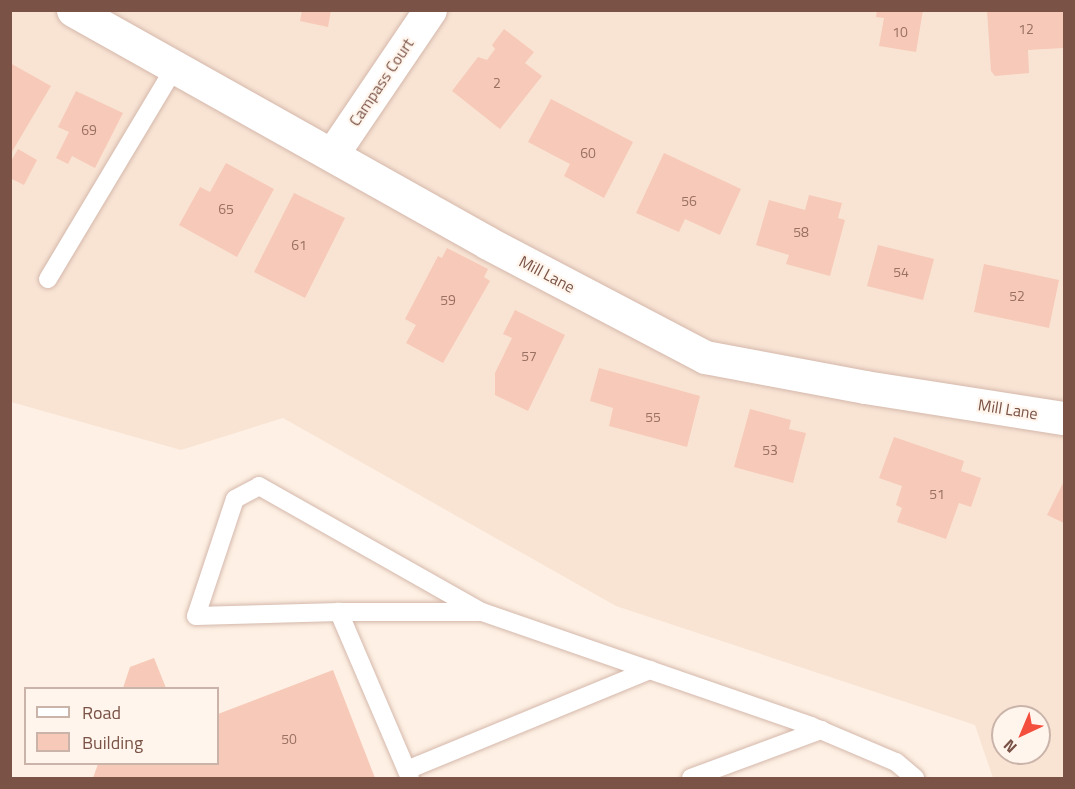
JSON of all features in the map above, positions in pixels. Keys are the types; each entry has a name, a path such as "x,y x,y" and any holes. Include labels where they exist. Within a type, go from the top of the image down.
{"street":[{"name":"Mill Lane","path":"73,10 333,153 488,243 705,357 865,387 1065,418"},
{"name":"Campass Court","path":"333,153 430,10"}],"lane":[{"path":"48,279 176,67"},
{"path":"482,612 339,612 196,616 235,499 259,486 482,612 821,730 896,762 915,778"},
{"path":"339,612 408,774 650,670"},
{"path":"691,778 821,730"}],"shaded area":[{"path":"10,11 1064,11 1064,778 993,778 975,725 616,606 283,418 181,450 11,402"}],"building":[{"path":"302,10 331,10 328,27 300,21"},
{"path":"877,10 923,10 916,52 879,46 884,18 876,17"},
{"path":"987,10 1064,10 1064,48 1028,50 1029,73 995,76 991,71"},
{"path":"504,29 534,52 525,63 542,76 500,129 452,91 478,57 487,60 495,49 492,45"},
{"path":"10,63 51,86 10,155"},
{"path":"76,91 123,113 95,168 72,156 68,164 56,158 69,132 58,127"},
{"path":"551,99 633,142 604,198 564,176 570,164 528,142"},
{"path":"18,149 37,160 24,185 10,178 10,163"},
{"path":"664,153 741,189 720,235 685,219 679,232 636,213"},
{"path":"226,163 274,189 237,257 179,225 200,187 210,192"},
{"path":"294,193 345,218 305,298 254,272"},
{"path":"809,195 842,203 838,218 845,220 830,276 786,264 789,255 756,245 769,200 805,210"},
{"path":"878,245 934,259 923,300 867,286"},
{"path":"447,248 488,269 484,277 490,281 443,363 406,343 416,325 405,319 438,256 442,258"},
{"path":"984,264 1059,280 1049,328 974,312"},
{"path":"515,310 565,335 528,411 495,395 495,373 512,338 503,334"},
{"path":"599,368 700,396 687,447 609,426 613,408 590,401"},
{"path":"750,409 791,420 789,429 806,433 793,483 734,467"},
{"path":"894,437 964,461 961,471 981,478 971,507 959,503 946,539 897,522 902,508 896,505 902,486 879,478"},
{"path":"1064,481 1064,523 1047,515"},
{"path":"154,658 166,687 123,687 130,667"},
{"path":"333,670 375,778 93,778 98,765 219,765 219,714"}]}
